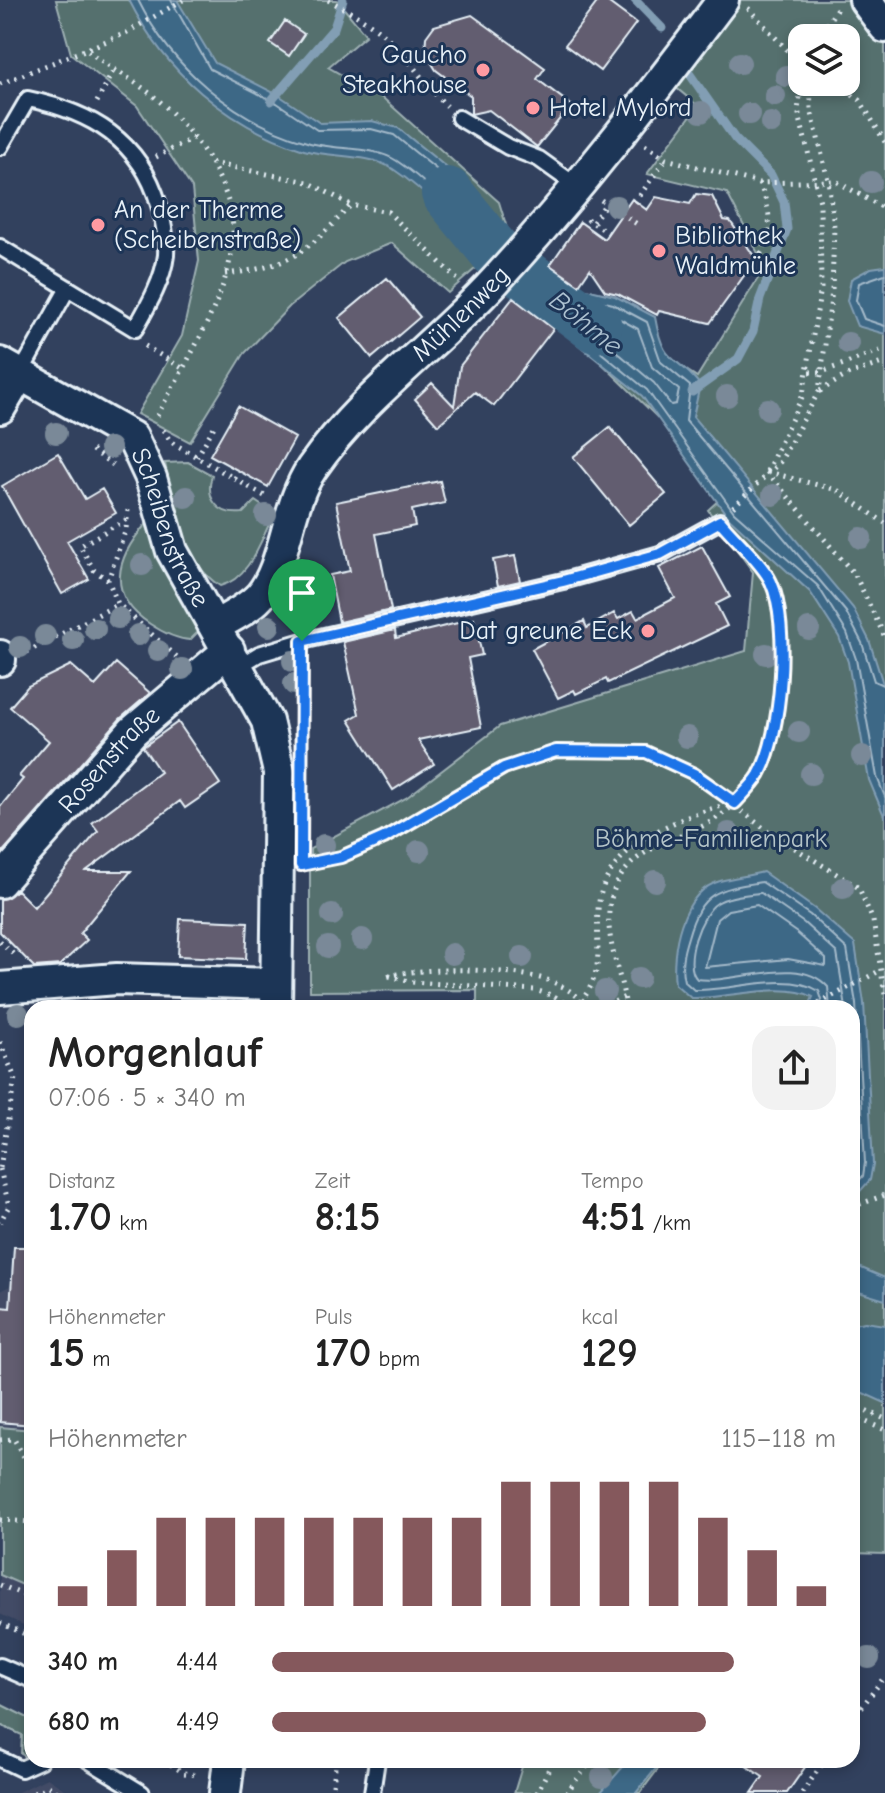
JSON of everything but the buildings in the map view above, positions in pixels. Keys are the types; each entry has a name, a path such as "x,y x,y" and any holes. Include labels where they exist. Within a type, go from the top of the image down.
{"street":[{"path":"865,0 885,27"},
{"name":"Mühlenweg","path":"228,647 249,607 270,582 289,512 302,481 321,455 381,388 444,335 486,291 578,187 733,1"},
{"path":"0,408 10,368"},
{"name":"Scheibenstraße","path":"10,368 132,437 151,478 168,544 267,721 279,772 276,996"},
{"name":"Rosenstraße","path":"0,882 133,731 228,647"},
{"path":"0,988 117,979 276,996"}],"lane":[{"path":"0,147 28,99 89,117 130,148 141,164 153,187 162,218 166,254 154,295 135,329 0,247"},
{"path":"459,118 508,147 539,159 578,187"},
{"path":"10,368 68,288"},
{"path":"228,647 259,654 302,641 563,581 660,554 720,521"},
{"path":"0,1666 24,1676"},
{"path":"0,1759 24,1768"},
{"path":"100,1768 138,1792"},
{"path":"372,1793 376,1768"}],"path":[{"path":"0,84 124,34 183,0"},
{"path":"828,24 844,0"},
{"path":"733,1 788,53"},
{"path":"330,2 354,11 392,42 430,91 459,118"},
{"path":"89,117 113,71"},
{"path":"767,472 771,457 792,422 810,372 823,247 815,180 798,110 800,96"},
{"path":"625,1000 609,927 616,884 625,870 650,849 712,821 735,803 759,776 768,752 779,700 781,638 771,581 720,521 780,462 819,391 834,256 828,180 811,96"},
{"path":"854,96 860,100 885,142"},
{"path":"624,132 666,159 759,183 836,181 885,209"},
{"path":"141,164 193,138"},
{"path":"635,202 666,159"},
{"path":"211,163 308,182 351,205 388,212 486,291"},
{"path":"759,183 770,225 767,244 759,256"},
{"path":"606,203 594,223 612,235"},
{"path":"225,274 264,270 311,249 351,205"},
{"path":"617,210 637,224"},
{"path":"135,329 140,343 182,368"},
{"path":"810,372 822,372 885,349"},
{"path":"819,391 847,375 885,362"},
{"path":"197,457 215,425"},
{"path":"171,442 259,492"},
{"path":"90,448 117,467 121,476"},
{"path":"235,478 239,471"},
{"path":"767,472 837,490 885,523"},
{"path":"767,472 855,575 885,637"},
{"path":"108,580 128,519 126,497"},
{"path":"128,519 80,546 94,570 108,580 118,604 178,657"},
{"path":"302,739 304,566"},
{"path":"5,658 118,604"},
{"path":"301,849 301,865 341,857 384,838 504,768 556,751 646,752 694,774 766,830 859,888 873,921 885,995"},
{"path":"561,1000 535,990 412,982 388,976 412,969 510,974 553,982 582,1000 598,972 598,905 616,863 647,837 677,821 735,803"},
{"path":"825,1000 881,970"},
{"path":"618,1000 625,997"},
{"path":"0,1042 15,1078 0,1169 9,1206 0,1222"},
{"path":"860,1204 885,1195"},
{"path":"860,1408 885,1419"},
{"path":"860,1419 885,1430"},
{"path":"0,1440 14,1439 24,1457"},
{"path":"0,1520 24,1522"},
{"path":"0,1585 24,1595"},
{"path":"0,1623 24,1634"},
{"path":"860,1711 883,1685 885,1676"},
{"path":"176,1768 184,1773 221,1776"},
{"path":"332,1793 335,1768"},
{"path":"537,1793 549,1768"},
{"path":"566,1793 586,1768"},
{"path":"802,1793 819,1768"},
{"path":"34,1793 48,1786 59,1793"}],"shaded area":[{"path":"12,1285 24,1286 24,1625 0,1614 0,1291"},
{"path":"47,1778 70,1793 16,1793"}],"green space":[{"name":"Böhme-Familienpark","path":"56,0 337,0 366,35 328,67 384,99 499,202 507,228 548,270 597,312 697,377 765,267 727,193 647,174 698,106 674,86 738,0 850,0 885,44 885,1554 860,1553 860,1000 477,1000 477,990 310,991 310,849 406,798 500,726 746,651 753,572 708,510 731,489 552,315 476,268 448,293 392,243 345,262 290,306 244,354 190,442 137,414 182,336 199,261 192,188 137,106 71,54"},
{"path":"188,462 212,475 212,498 226,512 243,513 255,501 274,514 247,567 230,582 220,586 197,563 182,531 171,496 165,463"},
{"path":"146,524 161,561 201,629 190,640 169,635 150,624 126,601 121,589 122,563 127,550"},
{"path":"0,1427 24,1429 24,1586 0,1575"},
{"path":"0,1704 24,1716 24,1756 21,1754 22,1735 0,1725"},
{"path":"522,1768 659,1768 640,1793 514,1793"}],"water":[{"path":"129,0 177,0 215,63 280,96 320,123 372,121 398,128 457,176 503,233 483,259 430,199 393,169 373,160 304,150 249,127 201,93 180,73 144,26"},
{"path":"885,266 885,334 857,326 847,301 851,279 871,268"},
{"path":"549,268 578,287 615,296 655,317 667,352 700,385 693,417 853,608 869,640 885,690 885,818 869,780 848,662 839,637 810,592 728,517 642,396 525,302"},
{"path":"763,872 815,909 855,944 864,1003 873,1164 870,1180 860,1191 860,1000 812,1000 813,997 801,992 786,991 691,998 675,984 675,956 681,924 696,897 720,881"},
{"path":"860,1267 885,1278 885,1300 860,1292"},
{"path":"860,1323 885,1325 885,1403 860,1392"},
{"path":"622,1768 656,1768 636,1793 600,1793"}],"waterway":[{"path":"271,101 334,28 343,0"},
{"path":"635,0 662,28"},
{"path":"689,73 735,139 771,175 784,202 787,229 760,299 753,331 738,359 692,392"},
{"name":"Böhme","path":"447,193 497,254 596,327"}],"place":[{"name":"Gaucho Steakhouse","path":"483,70"},
{"name":"Hotel Mylord","path":"533,108"},
{"name":"An der Therme (Scheibenstraße)","path":"98,225"},
{"name":"Bibliothek Waldmühle","path":"659,251"},
{"name":"Dat greune Eck","path":"648,631"}],"route":[{"path":"720,521 771,581 781,638 779,700 768,752 759,776 735,803 694,774 646,752 556,751 504,768 384,838 341,857 301,865 302,641 563,581 660,554 720,521"}]}
